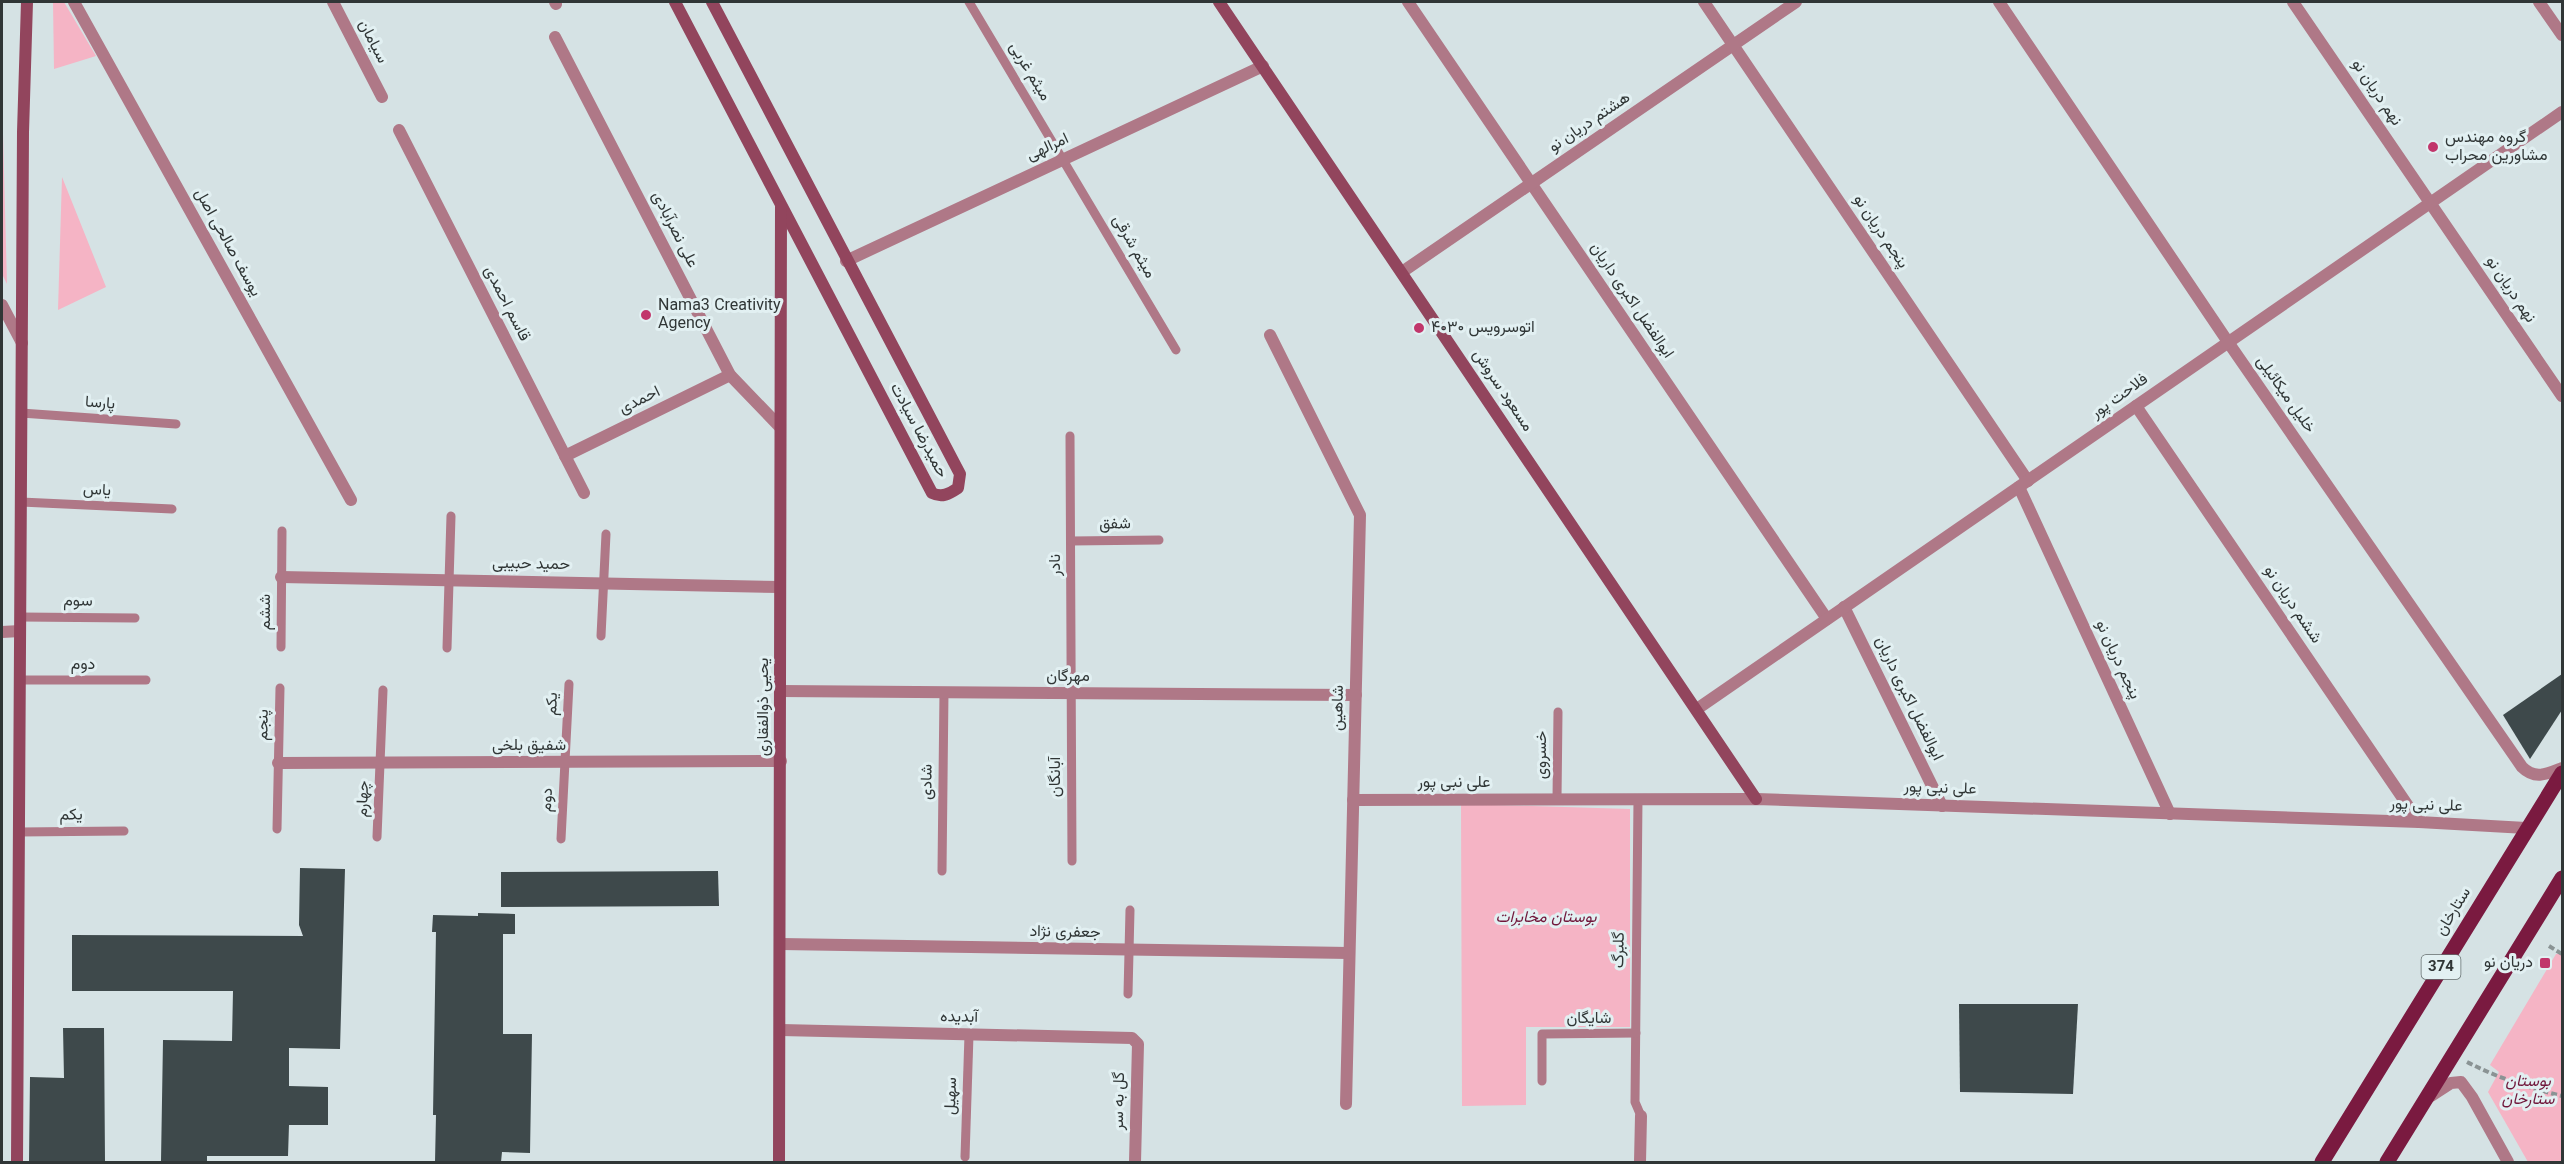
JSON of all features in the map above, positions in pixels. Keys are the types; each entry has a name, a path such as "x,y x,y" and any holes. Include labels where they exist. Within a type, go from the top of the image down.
{"main road":[{"name":"ستارخان","path":"2322,1162 2562,773"},
{"path":"2387,1162 2562,878"}],"street":[{"path":"17,1162 22,132 27,2"},
{"name":"یوسف صالحی اصل","path":"74,2 351,500"},
{"name":"سیامان","path":"333,2 382,97"},
{"name":"حمیدرضا سیادت","path":"675,2 932,492 942,496 951,493 958,488 960,474 846,261 712,2"},
{"name":"مسعود سروش","path":"1219,2 1756,799"},
{"name":"ابوالفضل اکبری داریان","path":"1408,2 1827,619"},
{"name":"پنجم دریان‌ نو","path":"1704,2 2023,484 2170,814"},
{"name":"هشتم دریان‌ نو","path":"1401,272 1796,2"},
{"name":"خلیل میکائیلی","path":"1999,2 2228,342 2522,767 2529,774 2542,776 2562,768"},
{"name":"نهم دریان‌ نو","path":"2293,2 2431,203"},
{"path":"2539,2 2562,35"},
{"name":"علی نصرآبادی","path":"555,37 730,375 780,427"},
{"name":"امرالهی","path":"846,261 1263,66"},
{"name":"فلاحت پور","path":"1697,709 2562,112"},
{"name":"قاسم احمدی","path":"399,130 584,493"},
{"name":"نهم دریان نو","path":"2431,203 2562,396"},
{"name":"یحیی ذوالفقاری","path":"779,1162 781,204"},
{"path":"781,252 787,244 793,242 802,244"},
{"path":"2,305 22,344"},
{"name":"شاهین","path":"1270,335 1360,515 1346,1104"},
{"name":"احمدی","path":"565,456 730,375"},
{"name":"ششم دریان نو","path":"2136,406 2419,822"},
{"name":"حمید حبیبی","path":"281,577 780,587"},
{"name":"ابوالفضل اکبری داریان","path":"1844,608 1942,806"},
{"path":"2,632 20,632"},
{"name":"مهرگان","path":"780,691 1356,695"},
{"name":"شفیق بلخی","path":"278,763 780,761"},
{"name":"علی نبی پور","path":"1353,800 1756,799 2419,822 2526,828"},
{"name":"جعفری نژاد","path":"781,945 1349,953"},
{"name":"آبدیده","path":"781,1030 1136,1040"},
{"name":"گل به سر","path":"1135,1162 1138,1044 1136,1040"},
{"path":"2423,1102 2440,1088 2461,1082 2467,1088 2508,1162"},
{"path":"1640,1162 1641,1116"}],"lane":[{"name":"میثم غربی","path":"969,2 1064,159"},
{"name":"میثم شرقی","path":"1064,159 1176,350"},
{"name":"پارسا","path":"21,413 176,424"},
{"name":"نادر","path":"1070,436 1071,693"},
{"name":"یاس","path":"21,502 172,509"},
{"path":"447,648 451,516"},
{"path":"281,577 282,531"},
{"path":"601,636 606,534"},
{"name":"شفق","path":"1071,541 1159,540"},
{"name":"ششم","path":"281,577 281,647"},
{"name":"سوم","path":"20,616 135,618"},
{"name":"دوم","path":"20,680 146,680"},
{"name":"یکم","path":"565,762 569,684"},
{"name":"پنجم","path":"278,763 280,688"},
{"path":"380,762 383,690"},
{"name":"شادی","path":"942,871 944,692"},
{"name":"آبانگان","path":"1071,693 1072,861"},
{"name":"خسروی","path":"1557,799 1558,711"},
{"name":"چهارم","path":"377,837 380,762"},
{"name":"دوم","path":"561,839 565,762"},
{"path":"277,829 278,763"},
{"name":"گلبرگ","path":"1638,799 1635,1102 1641,1116"},
{"name":"یکم","path":"19,831 124,831"},
{"path":"1128,994 1130,910"},
{"name":"شایگان","path":"1542,1081 1542,1034 1636,1033"},
{"name":"سهیل","path":"965,1158 969,1035"}],"path":[{"path":"2549,946 2562,954"},
{"path":"2453,1055 2494,1076 2562,1096"}],"green space":[{"path":"53,2 64,2 96,56 54,69"},
{"path":"2,97 7,284 2,274"},
{"path":"62,177 106,287 58,310"},
{"name":"بوستان مخابرات","path":"1461,804 1630,809 1630,1027 1526,1027 1526,1105 1462,1106"},
{"name":"بوستان ستارخان","path":"2562,953 2562,1162 2528,1162 2488,1092 2499,1072 2490,1065 2556,954"}],"building":[{"path":"2562,674 2562,710 2530,759 2503,715"},
{"path":"300,868 345,869 340,1049 289,1048 289,1086 328,1087 328,1125 289,1125 288,1156 207,1156 207,1162 161,1161 163,1040 232,1041 233,991 72,991 72,935 303,936 299,925"},
{"path":"718,871 719,906 501,907 501,872"},
{"path":"478,913 515,914 515,934 503,934 503,1034 532,1034 530,1153 502,1152 501,1162 435,1162 436,1115 433,1115 436,932 432,932 433,915 478,916"},
{"path":"1959,1004 2078,1004 2073,1094 1960,1092"},
{"path":"63,1028 104,1028 105,1162 29,1162 30,1077 64,1078"}],"place":[{"name":"گروه مهندس مشاورين محراب","path":"2433,147"},
{"name":"Nama3 Creativity Agency","path":"646,315"},
{"name":"اتوسرویس ۴۰۳۰","path":"1419,328"},
{"name":"دریان نو","path":"2545,963"}]}
